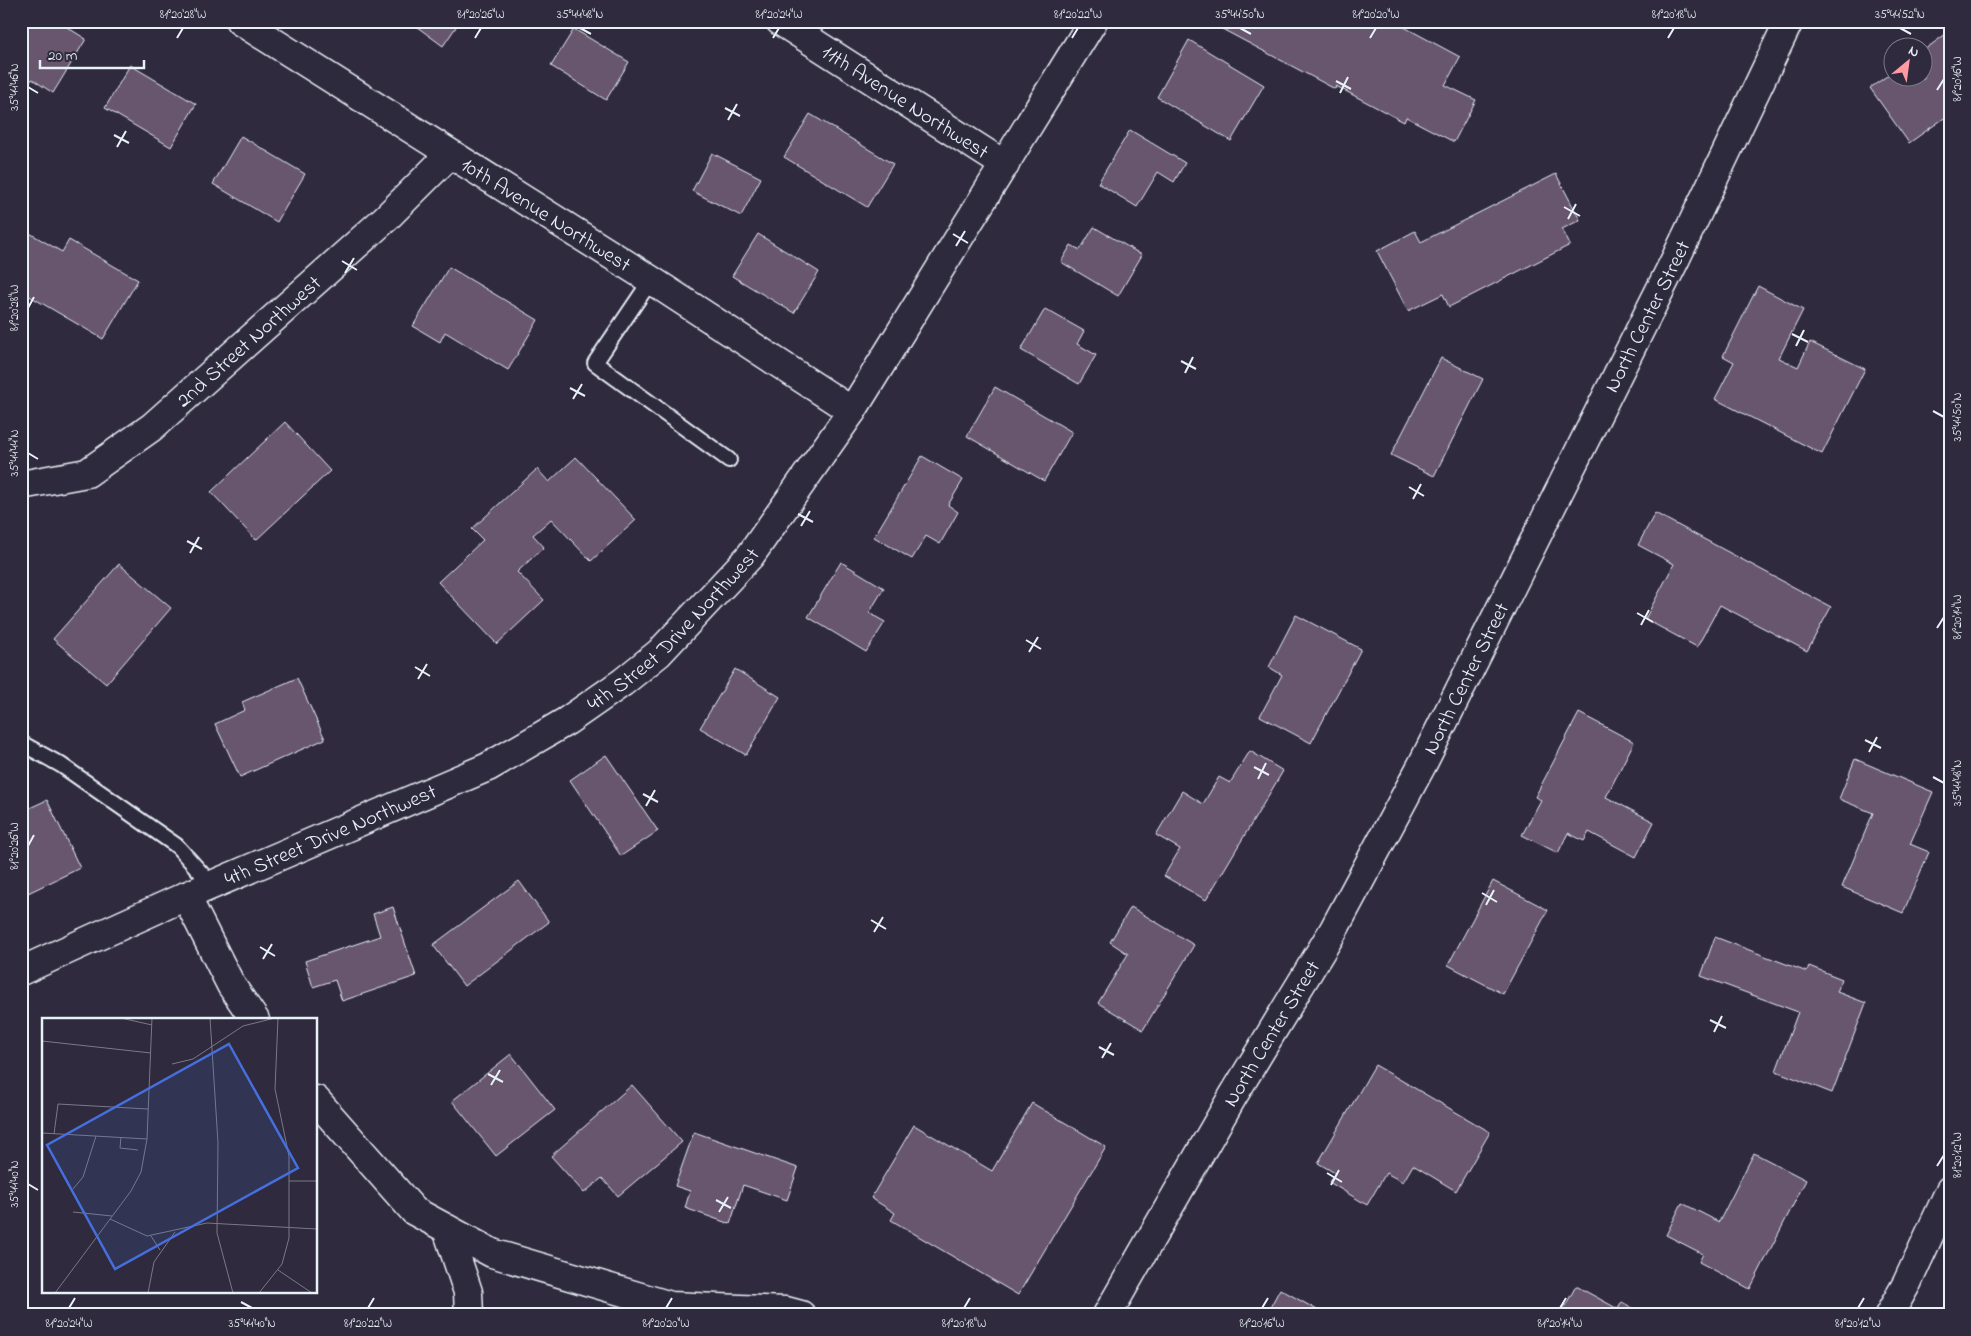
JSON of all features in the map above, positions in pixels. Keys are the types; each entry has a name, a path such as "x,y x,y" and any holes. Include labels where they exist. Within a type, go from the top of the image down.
{"street":[{"name":"10th Avenue Northwest","path":"240,21 651,280 852,412"},
{"name":"11th Avenue Northwest","path":"780,21 1005,165"},
{"name":"4th Street Drive Northwest","path":"21,971 186,896 488,767 567,721 623,682 659,653 750,556 852,412 1093,21"},
{"name":"North Center Street","path":"1107,1315 1233,1096 1333,931 1424,763 1675,260 1789,21"},
{"name":"2nd Street Northwest","path":"21,484 87,473 152,427 385,219 450,154"},
{"path":"186,896 230,985 254,1018"},
{"path":"318,1102 414,1212 492,1254 659,1311 786,1312 801,1315"},
{"path":"1889,1315 1907,1283 1950,1190"},
{"path":"447,1229 468,1292 469,1315"}],"lane":[{"path":"651,280 595,363 729,460"},
{"path":"21,743 61,765 177,846 212,885"}],"building":[{"path":"21,21 57,21 86,39 53,93 32,79 25,90 21,87"},
{"path":"409,21 460,21 443,46"},
{"path":"1207,21 1393,21 1460,57 1445,85 1476,100 1454,142 1406,117 1404,122 1336,86 1335,89"},
{"path":"574,29 629,62 606,100 551,66"},
{"path":"1950,31 1950,114 1909,143 1870,88 1884,78 1884,88 1934,88 1934,43"},
{"path":"1189,40 1264,85 1231,141 1157,97"},
{"path":"130,65 196,104 171,147 105,108"},
{"path":"810,114 893,164 867,207 784,157"},
{"path":"1130,130 1185,163 1174,182 1158,172 1137,207 1098,183"},
{"path":"241,136 305,174 277,222 213,184"},
{"path":"712,153 761,178 741,216 692,191"},
{"path":"1556,174 1580,220 1562,229 1570,245 1449,307 1443,294 1408,311 1377,251 1415,231 1421,242"},
{"path":"1094,227 1142,255 1118,296 1061,262 1071,245 1080,250"},
{"path":"21,228 62,252 69,240 138,280 103,339 21,291"},
{"path":"758,234 819,272 794,313 732,276"},
{"path":"449,267 538,320 508,370 445,332 440,342 413,326"},
{"path":"1758,286 1803,310 1779,358 1798,367 1810,342 1865,369 1822,454 1715,399 1734,362 1723,356"},
{"path":"1045,309 1084,331 1077,344 1096,355 1079,384 1021,350"},
{"path":"1441,358 1483,379 1434,476 1391,455"},
{"path":"995,387 1072,432 1044,481 967,436"},
{"path":"285,422 330,471 256,540 211,492"},
{"path":"922,456 963,480 948,505 958,512 940,544 926,536 912,559 874,537"},
{"path":"576,457 636,520 591,561 551,519 533,535 544,547 517,572 544,600 497,644 438,582 483,540 472,529 537,469 549,482"},
{"path":"1655,513 1831,607 1807,651 1720,605 1697,647 1645,619 1674,564 1638,545"},
{"path":"841,562 884,588 869,613 885,622 866,652 808,617"},
{"path":"119,564 171,608 106,684 53,639"},
{"path":"1296,615 1361,649 1311,743 1260,716 1282,675 1269,667"},
{"path":"735,669 780,697 746,755 700,728"},
{"path":"297,678 325,739 240,777 215,724 245,710 242,702"},
{"path":"1579,713 1634,742 1606,797 1654,822 1636,857 1589,832 1584,841 1568,833 1558,853 1522,835 1541,800 1535,797"},
{"path":"1250,751 1283,771 1206,900 1164,876 1180,849 1156,835 1182,791 1203,804 1219,777 1230,783"},
{"path":"606,755 658,831 621,856 570,780"},
{"path":"1855,759 1933,792 1910,844 1929,852 1903,913 1842,887 1873,813 1839,799"},
{"path":"47,800 80,868 28,893 21,880 21,812"},
{"path":"519,881 549,922 464,986 433,945"},
{"path":"1493,881 1548,910 1503,994 1448,965"},
{"path":"393,907 416,976 342,1001 335,980 313,987 305,961 380,936 373,914"},
{"path":"1131,907 1194,945 1143,1030 1098,1003 1128,954 1110,942"},
{"path":"1715,937 1807,972 1809,966 1842,979 1837,992 1866,1003 1832,1093 1776,1071 1798,1012 1701,976"},
{"path":"511,1054 555,1110 496,1156 452,1101"},
{"path":"1375,1065 1490,1132 1456,1191 1413,1165 1403,1182 1386,1173 1367,1205 1329,1182 1335,1173 1318,1163"},
{"path":"632,1085 682,1142 618,1196 602,1178 584,1193 551,1156"},
{"path":"1032,1103 1106,1147 1018,1295 891,1220 895,1213 871,1198 914,1125 992,1171"},
{"path":"694,1132 798,1168 787,1200 743,1185 730,1224 685,1208 690,1191 675,1186"},
{"path":"1754,1153 1806,1180 1750,1289 1699,1262 1703,1254 1666,1235 1682,1203 1719,1222"},
{"path":"1576,1286 1618,1309 1622,1302 1645,1315 1560,1315"},
{"path":"1280,1289 1326,1315 1266,1315"}]}
